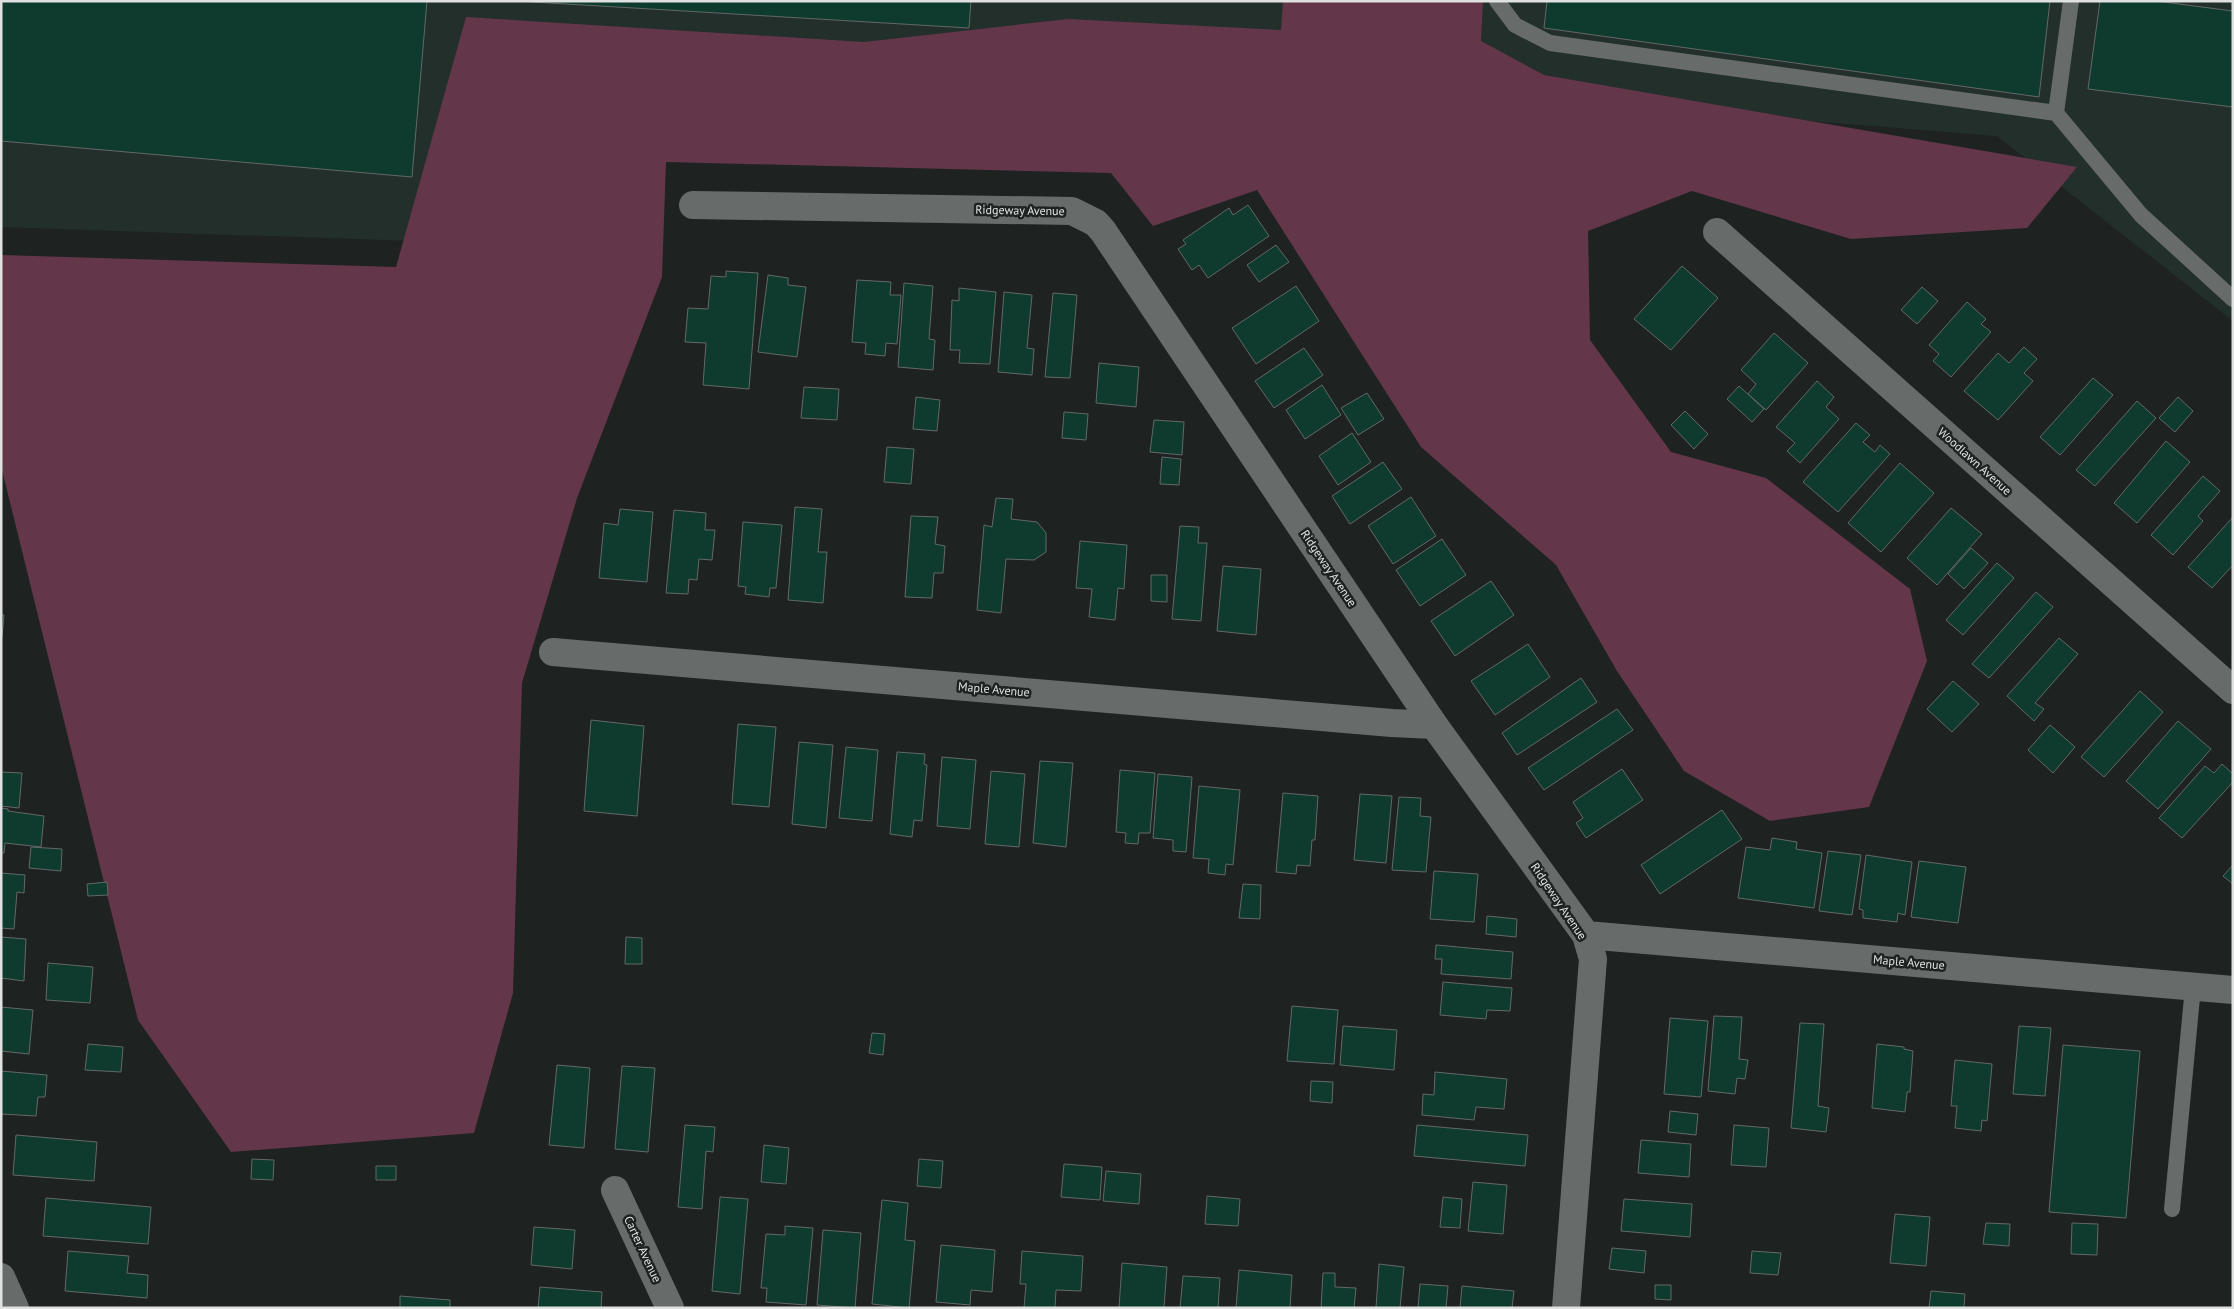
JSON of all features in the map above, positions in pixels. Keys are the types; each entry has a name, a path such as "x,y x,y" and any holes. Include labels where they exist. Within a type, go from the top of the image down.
{"street":[{"name":"Ridgeway Avenue","path":"693,205 1072,211 1096,223 1103,231 1434,725 1586,935 1593,959 1566,1308"},
{"name":"Woodlawn Avenue","path":"1717,232 2233,690"},
{"name":"Maple Avenue","path":"553,652 1434,725"},
{"name":"Maple Avenue","path":"1586,935 2233,990"},
{"name":"Carter Avenue","path":"615,1190 670,1308"},
{"path":"1,1277 15,1308"}],"lane":[{"path":"1496,1 1515,25 1550,43 2056,113 2141,215 2233,299"},
{"path":"2056,113 2071,1"},
{"path":"2172,1208 2193,987"}],"shaded area":[{"path":"1,1 2233,1 2233,321 1997,136 1066,62 503,48 474,243 1,227"},
{"path":"1283,1 1483,1 1481,41 1544,75 2077,167 2027,228 1851,239 1692,191 1588,231 1590,340 1671,452 1766,478 1910,589 1927,661 1869,807 1770,821 1684,771 1617,671 1556,565 1421,447 1257,190 1153,226 1111,173 666,162 662,277 577,498 522,683 513,993 474,1133 231,1152 138,1020 1,466 1,255 396,267 466,17 864,42 1068,19 1281,30"}],"building":[{"path":"1,1 427,1 412,177 1,141"},
{"path":"516,1 971,1 969,28"},
{"path":"1547,1 2050,1 2039,97 1544,28"},
{"path":"2100,1 2156,1 2233,11 2233,107 2088,89"},
{"path":"1248,205 1269,236 1208,278 1199,265 1192,270 1178,249 1186,244 1183,240 1229,208 1233,215"},
{"path":"1276,245 1289,262 1259,282 1247,265"},
{"path":"1682,266 1718,298 1671,350 1634,319"},
{"path":"726,271 758,273 749,389 703,385 706,343 685,342 688,308 708,309 711,276 726,277"},
{"path":"768,275 788,278 788,285 806,287 797,357 758,352"},
{"path":"857,280 891,282 890,295 901,295 897,344 886,343 885,356 865,354 866,343 852,342"},
{"path":"904,283 933,286 929,339 935,340 933,370 898,367"},
{"path":"1296,286 1319,321 1256,364 1232,328"},
{"path":"1922,287 1938,301 1917,324 1901,310"},
{"path":"959,288 996,292 990,364 959,363 960,350 950,350 952,300 959,301"},
{"path":"1004,292 1032,295 1027,348 1034,349 1032,375 998,372"},
{"path":"1053,293 1077,295 1070,378 1045,377"},
{"path":"1967,302 1986,319 1981,324 1991,332 1951,377 1933,361 1939,354 1929,345"},
{"path":"1774,333 1808,363 1766,410 1748,394 1756,384 1741,370"},
{"path":"2024,347 2037,359 2024,373 2033,381 1998,420 1964,391 1998,353 2009,363"},
{"path":"1304,348 1323,375 1274,408 1255,381"},
{"path":"1099,363 1139,367 1136,407 1096,403"},
{"path":"2093,378 2113,395 2060,455 2040,437"},
{"path":"1817,381 1834,397 1826,407 1839,419 1800,463 1787,451 1795,443 1776,427"},
{"path":"1322,385 1341,415 1305,439 1286,410"},
{"path":"1739,386 1764,409 1752,422 1727,399"},
{"path":"804,387 839,389 837,420 801,418"},
{"path":"1367,393 1384,419 1358,435 1341,408"},
{"path":"916,397 940,400 937,431 913,429"},
{"path":"2178,397 2193,411 2175,432 2159,418"},
{"path":"2137,401 2156,418 2095,486 2076,470"},
{"path":"1685,411 1708,434 1694,449 1671,425"},
{"path":"1064,412 1088,414 1086,440 1062,438"},
{"path":"1154,420 1184,422 1182,455 1150,452"},
{"path":"1856,423 1870,435 1863,442 1875,452 1880,445 1890,454 1838,512 1803,482"},
{"path":"1352,433 1371,462 1338,485 1319,456"},
{"path":"2166,441 2190,462 2137,523 2114,503"},
{"path":"887,447 914,449 911,484 884,482"},
{"path":"1162,457 1181,459 1179,485 1160,484"},
{"path":"1383,462 1402,489 1350,524 1332,496"},
{"path":"1900,463 1934,493 1881,552 1848,523"},
{"path":"2203,476 2220,491 2198,516 2203,521 2173,555 2151,535"},
{"path":"1411,497 1436,536 1393,564 1368,526"},
{"path":"996,498 1013,499 1011,519 1037,522 1046,533 1046,552 1034,560 1006,559 1001,613 977,610 984,525 992,527"},
{"path":"795,507 822,509 818,552 827,552 823,603 788,600"},
{"path":"1951,508 1982,534 1937,585 1907,558"},
{"path":"620,509 653,512 647,582 599,578 604,523 618,525"},
{"path":"674,510 706,513 705,530 715,530 712,560 699,559 697,580 689,579 688,594 666,593"},
{"path":"911,516 938,517 935,544 945,546 943,573 934,573 932,598 905,597"},
{"path":"2233,517 2233,565 2212,588 2188,567"},
{"path":"743,522 782,525 776,588 770,588 769,597 745,594 746,587 738,586"},
{"path":"1180,526 1199,527 1198,543 1207,543 1201,621 1172,619"},
{"path":"1442,539 1466,575 1420,606 1396,570"},
{"path":"1080,541 1127,545 1124,589 1118,588 1115,620 1089,617 1092,589 1076,588"},
{"path":"1971,548 1988,563 1964,589 1948,574"},
{"path":"1997,563 2014,578 1963,635 1946,620"},
{"path":"1223,566 1261,569 1256,635 1217,631"},
{"path":"1151,575 1167,575 1167,602 1151,601"},
{"path":"1491,581 1514,615 1455,656 1431,621"},
{"path":"2036,592 2053,607 1989,678 1972,664"},
{"path":"1,615 4,615 2,637 1,637"},
{"path":"2059,638 2078,654 2035,703 2044,709 2034,721 2007,696"},
{"path":"1528,644 1550,677 1495,715 1471,681"},
{"path":"1581,678 1597,702 1517,755 1502,733"},
{"path":"1953,681 1979,704 1952,732 1927,709"},
{"path":"2140,691 2163,712 2104,777 2081,757"},
{"path":"1617,709 1633,730 1544,790 1528,768"},
{"path":"591,720 644,726 637,816 584,811"},
{"path":"2178,721 2211,749 2158,809 2126,781"},
{"path":"738,724 776,727 769,807 732,804"},
{"path":"2050,725 2075,747 2053,773 2028,750"},
{"path":"799,742 833,745 826,828 792,824"},
{"path":"846,747 878,750 872,821 839,818"},
{"path":"897,752 925,754 924,764 927,765 922,821 914,820 912,837 890,834"},
{"path":"942,757 976,760 970,829 937,826"},
{"path":"1040,761 1073,763 1066,847 1033,843"},
{"path":"2222,764 2233,774 2233,782 2182,838 2159,818 2205,766 2214,773"},
{"path":"1622,769 1643,800 1586,838 1576,823 1583,818 1573,802"},
{"path":"1120,770 1155,773 1150,833 1139,833 1138,844 1125,843 1126,833 1116,832"},
{"path":"991,771 1025,774 1019,847 985,844"},
{"path":"1,772 22,773 19,808 1,806"},
{"path":"1158,774 1192,777 1186,852 1173,851 1173,840 1153,838"},
{"path":"1199,786 1240,790 1233,865 1226,864 1225,875 1208,873 1209,859 1193,858"},
{"path":"1283,793 1318,796 1315,840 1312,840 1310,866 1297,865 1296,874 1276,872"},
{"path":"1360,794 1392,796 1386,863 1354,860"},
{"path":"1399,797 1421,798 1420,816 1431,817 1426,872 1392,870"},
{"path":"1,808 8,809 8,811 44,816 41,847 5,843 4,853 1,853"},
{"path":"1722,810 1742,839 1660,894 1641,865"},
{"path":"1772,838 1797,842 1796,849 1822,853 1814,908 1738,898 1746,847 1770,850"},
{"path":"31,847 62,849 61,871 29,868"},
{"path":"1828,851 1861,855 1852,915 1819,911"},
{"path":"1866,855 1912,862 1905,915 1898,913 1897,922 1863,918 1863,910 1859,909"},
{"path":"1919,861 1966,867 1958,923 1911,917"},
{"path":"2233,865 2233,884 2223,876"},
{"path":"1434,871 1478,874 1474,922 1430,919"},
{"path":"1,873 25,875 24,893 17,892 14,929 1,928"},
{"path":"107,882 108,895 88,896 87,884"},
{"path":"1243,884 1261,885 1260,919 1239,918"},
{"path":"1487,916 1517,919 1516,937 1486,934"},
{"path":"1,937 26,939 24,981 1,978"},
{"path":"626,937 642,938 642,964 625,964"},
{"path":"1436,945 1513,952 1511,979 1441,974 1442,959 1435,959"},
{"path":"48,963 93,967 90,1003 46,1000"},
{"path":"1443,982 1512,988 1510,1011 1487,1010 1486,1019 1440,1015"},
{"path":"1292,1006 1338,1010 1334,1064 1287,1061"},
{"path":"1,1007 33,1010 29,1054 1,1051"},
{"path":"1714,1016 1742,1017 1739,1059 1748,1060 1745,1079 1737,1078 1735,1094 1708,1091"},
{"path":"1670,1018 1708,1021 1701,1097 1664,1094"},
{"path":"1800,1023 1824,1024 1818,1106 1829,1108 1826,1132 1791,1128"},
{"path":"1343,1026 1397,1030 1394,1070 1340,1065"},
{"path":"2019,1026 2051,1028 2045,1096 2013,1094"},
{"path":"872,1033 885,1034 883,1055 869,1053"},
{"path":"88,1044 123,1047 121,1072 85,1070"},
{"path":"1877,1044 1904,1047 1904,1049 1913,1051 1910,1092 1907,1092 1905,1112 1872,1108"},
{"path":"2063,1045 2140,1051 2126,1218 2049,1212"},
{"path":"1955,1060 1992,1064 1987,1121 1982,1120 1981,1131 1955,1128 1957,1106 1951,1106"},
{"path":"557,1065 590,1068 584,1148 549,1145"},
{"path":"622,1066 655,1068 648,1152 615,1149"},
{"path":"1,1071 47,1075 45,1097 38,1097 36,1116 1,1114"},
{"path":"1435,1072 1507,1079 1504,1109 1476,1107 1474,1120 1422,1115 1423,1094 1434,1095"},
{"path":"1311,1081 1333,1082 1332,1103 1310,1101"},
{"path":"1670,1111 1698,1114 1696,1135 1668,1132"},
{"path":"685,1125 715,1127 713,1152 706,1151 702,1209 678,1207"},
{"path":"1417,1125 1528,1135 1525,1166 1414,1156"},
{"path":"1734,1125 1769,1128 1766,1167 1731,1165"},
{"path":"16,1135 97,1142 94,1181 13,1175"},
{"path":"1641,1140 1691,1144 1689,1177 1638,1173"},
{"path":"764,1145 789,1148 786,1184 761,1182"},
{"path":"252,1159 274,1160 273,1180 251,1179"},
{"path":"919,1159 943,1161 941,1188 917,1186"},
{"path":"1064,1164 1102,1167 1100,1200 1061,1197"},
{"path":"376,1166 396,1166 396,1180 376,1180"},
{"path":"1106,1171 1141,1174 1139,1204 1103,1201"},
{"path":"1473,1182 1507,1185 1503,1234 1468,1231"},
{"path":"1207,1196 1240,1199 1238,1226 1205,1224"},
{"path":"720,1197 748,1199 740,1294 712,1291"},
{"path":"1443,1197 1462,1199 1460,1228 1440,1227"},
{"path":"46,1198 151,1207 148,1244 43,1236"},
{"path":"1624,1199 1692,1204 1690,1237 1621,1231"},
{"path":"882,1200 908,1203 905,1240 915,1241 909,1308 872,1304"},
{"path":"1895,1214 1930,1217 1926,1266 1890,1263"},
{"path":"1986,1223 2010,1224 2009,1246 1983,1244"},
{"path":"2072,1223 2098,1224 2097,1255 2071,1254"},
{"path":"785,1226 813,1228 806,1305 766,1302 767,1288 761,1288 766,1234 785,1235"},
{"path":"534,1227 575,1230 572,1269 531,1265"},
{"path":"823,1230 861,1233 855,1308 817,1305"},
{"path":"941,1245 995,1250 992,1292 971,1290 970,1305 936,1302"},
{"path":"1612,1248 1646,1251 1644,1273 1609,1269"},
{"path":"68,1251 129,1256 127,1273 148,1275 147,1298 65,1291"},
{"path":"1022,1251 1083,1256 1081,1291 1056,1290 1055,1308 1024,1308 1026,1284 1020,1284"},
{"path":"1752,1251 1781,1253 1778,1275 1750,1273"},
{"path":"1122,1263 1167,1267 1164,1308 1119,1308"},
{"path":"1379,1264 1404,1267 1400,1308 1376,1308"},
{"path":"1239,1270 1292,1275 1290,1308 1236,1308"},
{"path":"1323,1273 1335,1273 1335,1287 1356,1288 1354,1308 1321,1308"},
{"path":"1183,1276 1220,1278 1218,1308 1180,1308"},
{"path":"1420,1284 1448,1286 1446,1308 1418,1308"},
{"path":"1655,1285 1671,1285 1671,1300 1655,1299"},
{"path":"1462,1286 1514,1291 1512,1308 1460,1308"},
{"path":"540,1287 602,1292 601,1308 538,1308"},
{"path":"1931,1291 1965,1294 1964,1308 1929,1308"},
{"path":"400,1296 450,1300 450,1308 400,1308"}]}
